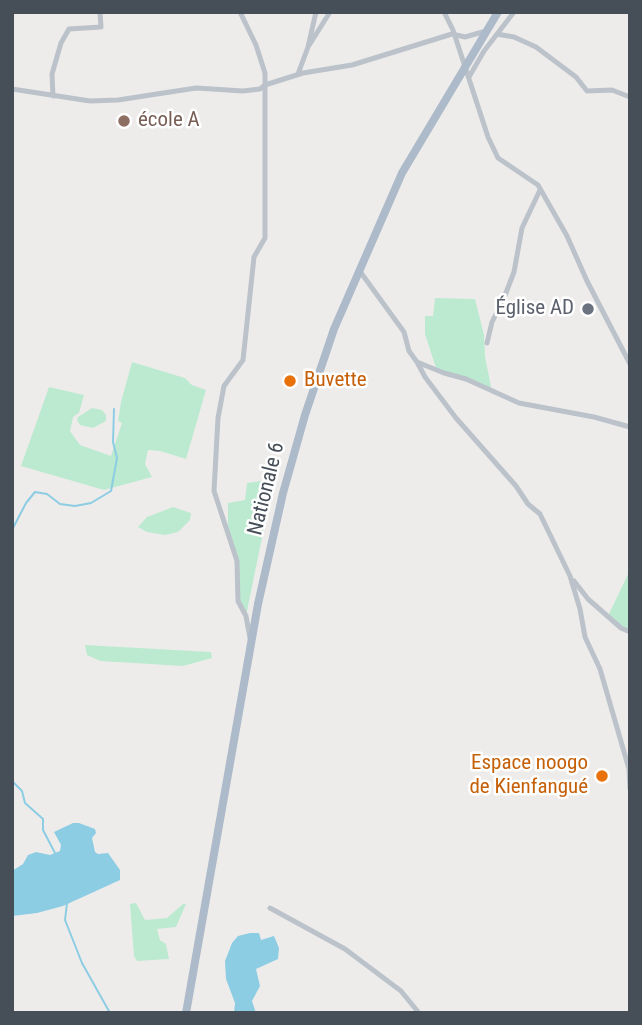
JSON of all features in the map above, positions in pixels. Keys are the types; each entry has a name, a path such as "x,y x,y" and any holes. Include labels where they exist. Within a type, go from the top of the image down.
{"main road":[{"name":"Nationale 6","path":"186,1013 266,564 293,454 326,354 402,173 498,12"}],"street":[{"path":"53,96 52,74 61,43 69,29 101,27 100,12"},
{"path":"240,12 265,72 265,238 254,257 243,360 223,386 218,418 214,491 237,561 238,601 246,616 251,645"},
{"path":"298,75 316,12"},
{"path":"308,47 330,12"},
{"path":"444,12 455,34 488,138 498,158 532,180 540,190 567,236 630,364"},
{"path":"469,77 484,51 514,12"},
{"path":"12,89 90,101 118,100 196,88 243,91 260,89 298,75 352,65 455,34 466,37 485,31"},
{"path":"497,34 514,37 536,47 576,77 587,91 612,90 630,97"},
{"path":"487,343 492,323 514,272 522,228 540,190"},
{"path":"359,270 404,332 409,351 425,377 456,418 540,514 570,576 585,637 600,668 630,769 630,789"},
{"path":"418,362 466,379 519,403 594,417 630,427"},
{"path":"570,576 588,600 630,632"},
{"path":"270,908 345,949 401,991 419,1013"}],"green space":[{"path":"435,298 475,299 484,335 485,357 492,391 437,371 425,334 425,316 433,316"},
{"path":"132,362 185,378 192,385 206,390 186,459 148,450 145,464 152,477 104,490 21,466 49,387 84,395 79,413 73,417 70,431 80,445 111,456 122,423 118,421 121,402"},
{"path":"92,408 102,410 106,421 93,428 80,425 78,417"},
{"path":"274,479 246,616 238,601 238,575 228,532 228,503 245,500 247,483"},
{"path":"173,507 191,513 190,520 178,532 165,535 147,532 138,527 147,517"},
{"path":"630,570 630,632 608,616"},
{"path":"85,645 211,652 212,658 183,666 100,661 87,655"},
{"path":"136,903 145,920 167,918 186,904 176,927 157,929 160,940 166,944 169,959 137,961 134,956 130,904"}],"water":[{"path":"73,823 95,829 96,833 92,838 95,852 108,853 120,870 120,880 63,906 12,916 12,871 23,864 28,855 36,852 50,855 60,851 61,845 54,832"},
{"path":"259,933 261,940 274,936 279,948 278,959 256,969 260,986 252,1001 256,1013 234,1013 235,1003 226,979 225,961 238,936"}],"waterway":[{"path":"12,530 35,492 47,494 60,504 75,506 91,503 111,491 117,458 113,442 114,409"},
{"path":"12,781 22,791 25,803 43,819 43,830 56,855"},
{"path":"67,903 65,920 82,963 110,1013"}],"place":[{"name":"école A","path":"124,121"},
{"name":"Église AD","path":"588,309"},
{"name":"Buvette","path":"290,381"},
{"name":"Espace noogo de Kienfangué","path":"602,776"}]}
